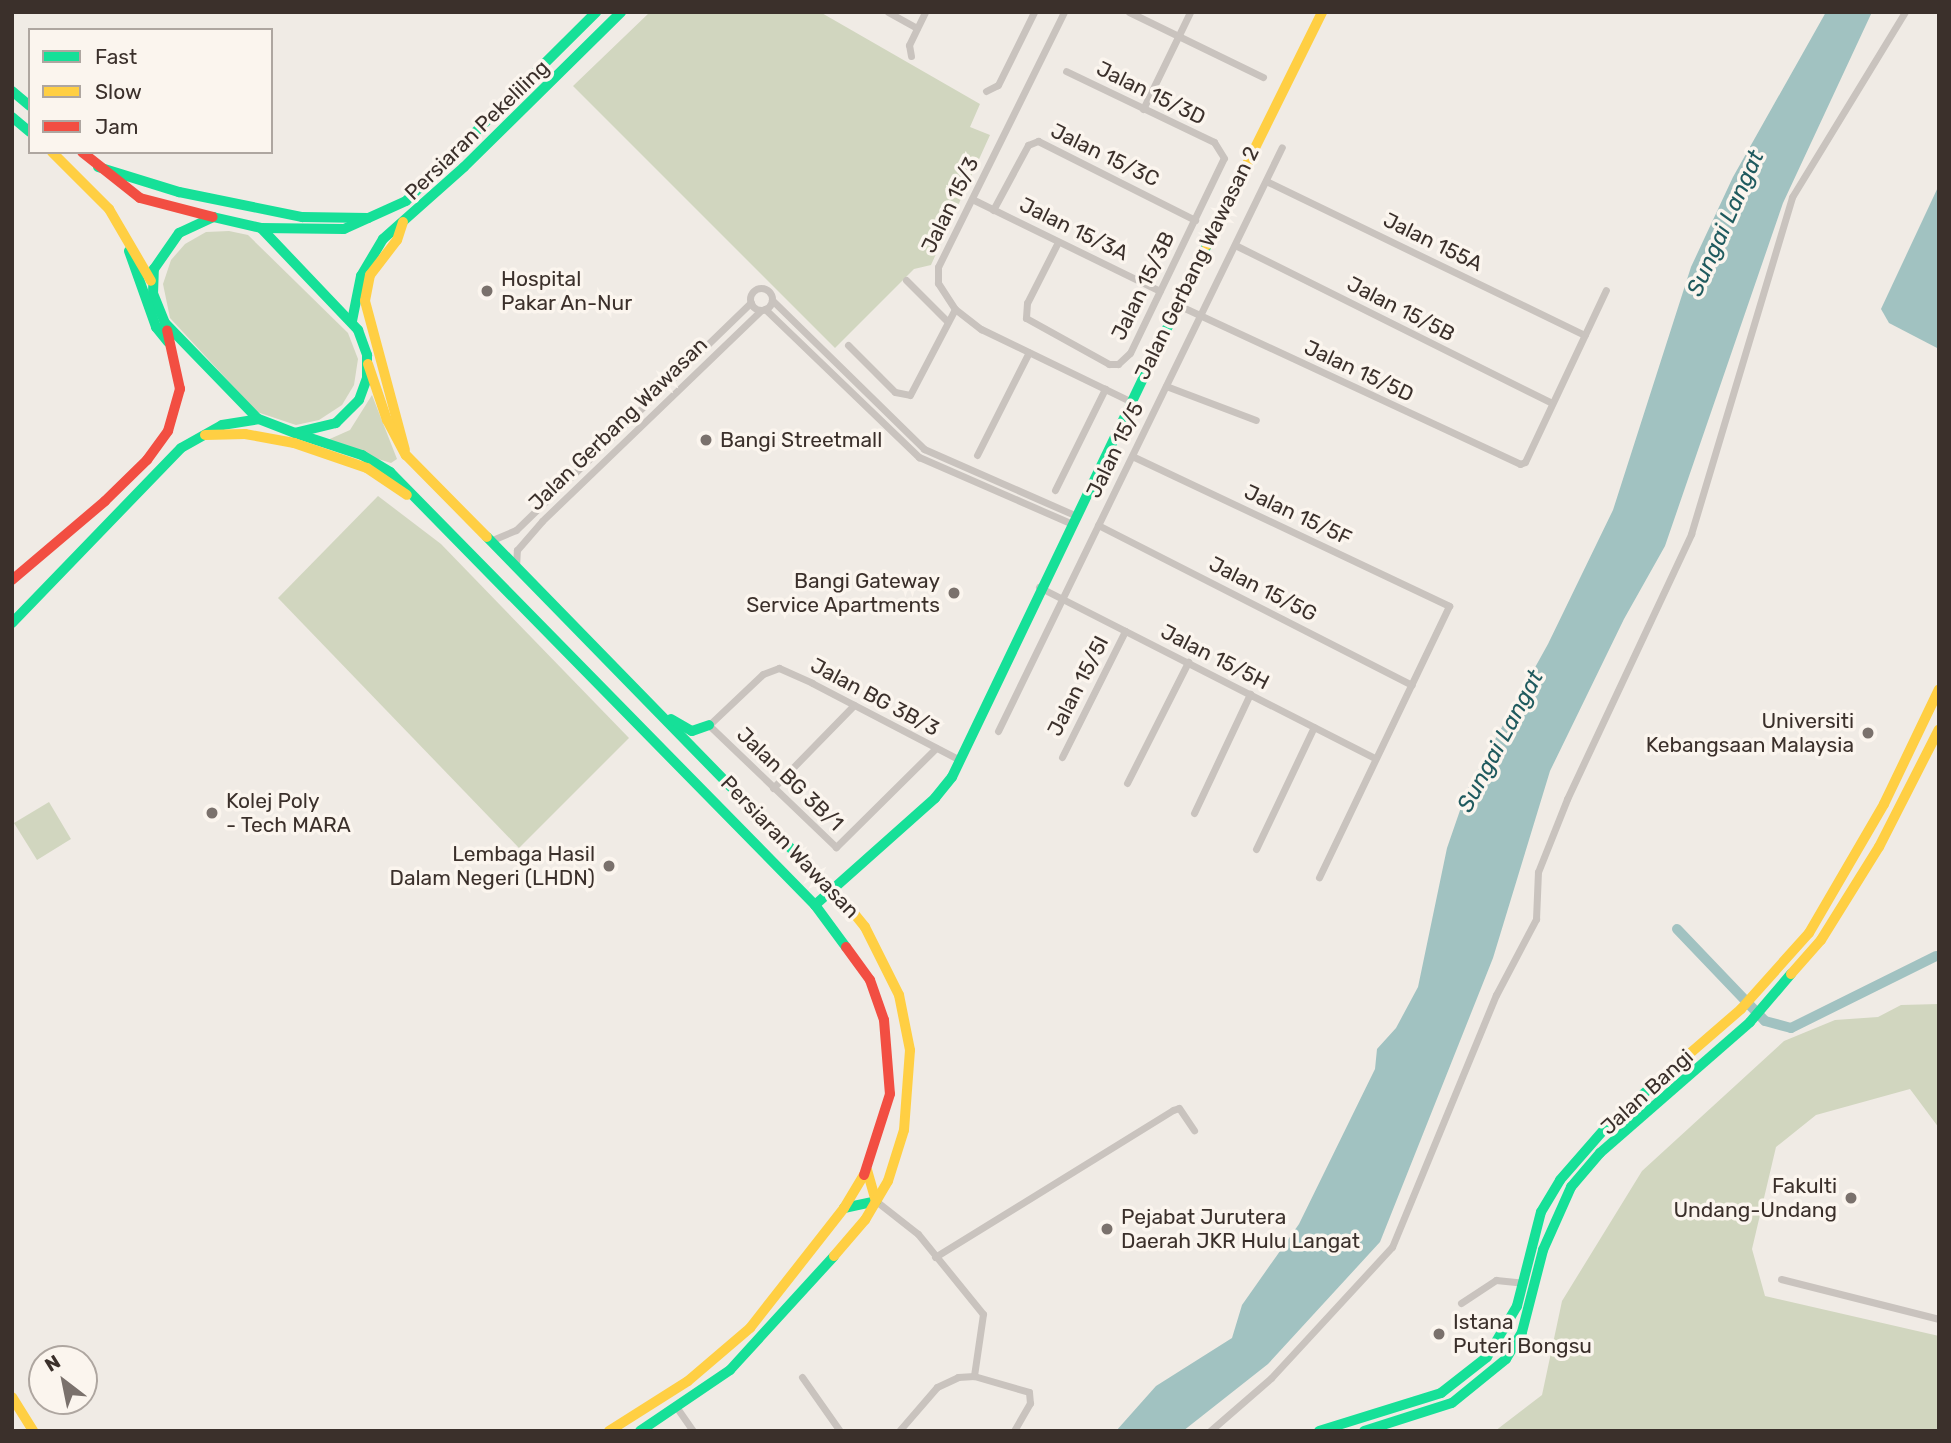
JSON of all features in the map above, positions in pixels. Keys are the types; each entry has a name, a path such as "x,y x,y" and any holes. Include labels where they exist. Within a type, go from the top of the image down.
{"main road":[{"name":"Persiaran Pekeliling","path":"261,228 323,231 374,218 415,193 596,12"},
{"name":"Persiaran Pekeliling","path":"352,320 366,262 403,222 621,12"},
{"name":"Jalan Gerbang Wawasan 2","path":"815,905 935,798 960,761 1072,519 1322,12"},
{"path":"12,92 28,104"},
{"path":"12,117 28,130"},
{"path":"12,580 105,501 160,444 174,417 180,389 165,323 152,282 96,192 54,154"},
{"path":"84,154 140,198 261,228 352,320 363,339 368,364 363,390 342,419 316,431 295,433 258,419 165,323"},
{"path":"99,167 179,192 302,217 374,218"},
{"path":"152,282 161,255 174,238 191,225 214,217"},
{"path":"403,222 397,240 370,275 365,301 406,455"},
{"path":"125,239 156,327 170,345"},
{"name":"Persiaran Wawasan","path":"368,364 387,420 406,455 486,541 662,714 833,889 884,959 899,995 909,1050 904,1130 888,1181 832,1261 730,1370 677,1409 640,1431"},
{"path":"12,623 197,436 222,425 258,419"},
{"name":"Persiaran Wawasan","path":"295,433 378,462 419,502 815,905 870,980 884,1020 890,1094 867,1170 845,1208 750,1328 688,1381 608,1431"},
{"path":"197,436 244,434 294,443 367,468 419,502"},
{"name":"Jalan Bangi","path":"1319,1431 1459,1383 1500,1341 1523,1283 1541,1212 1580,1154 1741,1009 1809,933 1841,883 1939,689"},
{"path":"662,714 692,731 709,725"},
{"name":"Jalan Bangi","path":"1364,1431 1438,1410 1497,1370 1522,1332 1543,1250 1571,1187 1600,1153 1750,1022 1847,904 1939,729"},
{"path":"816,872 830,878 849,875 844,892 849,908"},
{"path":"845,1208 876,1201 867,1170"},
{"path":"637,1413 659,1406 677,1409 688,1381"},
{"path":"12,1397 33,1431"}],"street":[{"path":"888,12 917,28"},
{"path":"911,56 908,49 925,12"},
{"path":"986,91 998,85 1034,12"},
{"name":"Jalan 15/3","path":"1064,12 938,267 938,283 955,309 981,329 1130,401"},
{"path":"1129,12 1263,77"},
{"path":"1143,109 1190,12"},
{"path":"1210,1431 1271,1378 1396,1238 1496,995 1536,919 1538,872 1567,799 1691,534 1793,197 1905,12"},
{"name":"Jalan 15/3D","path":"1066,71 1220,147"},
{"name":"Jalan 15/3C","path":"993,210 1028,145 1038,141 1195,220"},
{"name":"Jalan 15/3B","path":"1058,242 1024,311 1030,325 1109,364 1118,364 1130,353 1195,220 1224,158 1220,147"},
{"name":"Jalan 15/5","path":"998,731 1282,147"},
{"name":"Jalan 155A","path":"1266,181 1585,335"},
{"name":"Jalan 15/3A","path":"972,199 1160,291"},
{"name":"Jalan 15/5B","path":"1235,245 1552,404"},
{"path":"906,280 948,322"},
{"path":"759,288 768,291 772,300 923,449 1072,519 919,457 763,309 751,302 752,294 759,288"},
{"path":"1552,404 1606,290"},
{"path":"763,309 772,300"},
{"name":"Jalan Gerbang Wawasan","path":"486,541 500,541 516,530 751,302"},
{"name":"Jalan 15/5D","path":"1178,306 1514,464 1525,462 1552,404"},
{"name":"Jalan Gerbang Wawasan","path":"517,571 517,550 534,530 763,309"},
{"path":"848,345 895,392 910,395 955,309"},
{"path":"977,455 1029,352"},
{"path":"1166,386 1256,420"},
{"path":"1055,490 1105,389"},
{"name":"Jalan 15/5F","path":"1132,456 1449,606 1412,685"},
{"name":"Jalan 15/5G","path":"1098,525 1412,685"},
{"name":"Jalan 15/5H","path":"1040,587 1375,758"},
{"name":"Jalan 15/5I","path":"1062,757 1125,631"},
{"path":"1127,783 1188,663"},
{"name":"Jalan BG 3B/3","path":"709,725 773,668 785,669 960,761"},
{"path":"1319,877 1412,685"},
{"path":"1194,813 1250,694"},
{"path":"773,788 855,705"},
{"name":"Jalan BG 3B/1","path":"709,725 835,847 936,748"},
{"path":"1256,849 1314,727"},
{"path":"935,1257 1173,1110 1179,1108 1194,1130"},
{"path":"876,1201 912,1228 983,1314 974,1376"},
{"path":"1781,1279 1939,1319"},
{"path":"1461,1303 1496,1280 1523,1283"},
{"path":"899,1431 937,1387 958,1377 974,1376 1029,1392 1030,1403 1014,1431"},
{"path":"802,1377 840,1431"},
{"path":"677,1409 693,1431"}],"green space":[{"path":"650,12 820,12 980,104 970,127 990,135 931,265 914,269 835,348 573,86"},
{"path":"229,231 248,235 348,333 358,359 354,385 342,405 319,420 296,425 257,412 170,318 163,284 171,260 185,244 206,232"},
{"path":"372,395 397,459 391,463 323,442 350,430"},
{"path":"378,496 441,544 629,738 519,848 278,598"},
{"path":"49,802 71,839 37,860 14,823"},
{"path":"1939,1004 1939,1128 1910,1089 1816,1115 1776,1147 1752,1249 1765,1296 1939,1336 1939,1431 1495,1431 1542,1395 1562,1301 1642,1171 1784,1041 1835,1020 1878,1017 1901,1005"}],"water":[{"name":"Sungai Langat","path":"1826,12 1872,12 1783,203 1665,546 1624,619 1550,771 1493,958 1380,1242 1268,1364 1183,1431 1116,1431 1156,1386 1232,1338 1242,1305 1299,1224 1375,1069 1377,1049 1396,1028 1418,987 1447,848 1467,790 1548,644 1613,510 1691,267 1733,177"},
{"path":"1939,185 1939,349 1889,323 1881,309"}],"waterway":[{"path":"1677,929 1765,1021 1791,1028 1936,956"}],"traffic: fast":[{"path":"261,228 344,229 406,201 596,12"},
{"path":"352,321 361,276 383,239 464,167 621,12"},
{"path":"12,91 28,104"},
{"path":"12,117 28,130"},
{"path":"98,167 179,192 302,217 368,218"},
{"path":"213,217 261,228 358,330 367,355 367,378 359,400 336,423 295,433 258,419 165,323 153,294 154,269 179,233 213,217"},
{"path":"815,905 935,798 952,777 1207,245"},
{"path":"129,251 156,327 168,342"},
{"path":"12,623 181,448 222,425 258,419"},
{"path":"295,433 362,455 390,472 815,905 846,947"},
{"path":"487,537 852,911"},
{"path":"671,719 692,731 709,725"},
{"path":"1364,1431 1452,1403 1506,1359 1522,1332 1543,1250 1571,1187 1600,1153 1750,1022 1791,974"},
{"path":"1319,1431 1441,1393 1487,1357 1517,1306 1541,1212 1560,1180 1608,1125 1658,1081"},
{"path":"844,1208 876,1201"},
{"path":"640,1431 730,1370 834,1256"}],"traffic: slow":[{"path":"1207,245 1322,12"},
{"path":"54,154 109,209 151,281"},
{"path":"403,222 397,240 370,275 365,301 405,450"},
{"path":"368,364 387,420 406,455 487,537"},
{"path":"205,435 245,434 294,443 367,468 407,495"},
{"path":"1658,1081 1741,1009 1809,933 1884,804 1939,689"},
{"path":"1791,974 1821,940 1879,847 1939,729"},
{"path":"834,1256 865,1220 888,1181 904,1130 910,1050 899,995 865,927 852,911"},
{"path":"867,1170 876,1201"},
{"path":"609,1431 688,1381 750,1328 844,1208 864,1175"},
{"path":"12,1397 33,1431"}],"traffic: jam":[{"path":"85,154 140,198 213,217"},
{"path":"12,580 105,501 147,460 168,431 180,389 167,330"},
{"path":"846,947 870,980 884,1020 890,1094 864,1175"}],"place":[{"name":"Hospital Pakar An-Nur","path":"487,291"},
{"name":"Bangi Streetmall","path":"706,440"},
{"name":"Bangi Gateway Service Apartments","path":"954,593"},
{"name":"Universiti Kebangsaan Malaysia","path":"1868,733"},
{"name":"Kolej Poly - Tech MARA","path":"212,813"},
{"name":"Lembaga Hasil Dalam Negeri (LHDN)","path":"609,866"},
{"name":"Fakulti Undang-Undang","path":"1851,1198"},
{"name":"Pejabat Jurutera Daerah JKR Hulu Langat","path":"1107,1229"},
{"name":"Istana Puteri Bongsu","path":"1439,1334"}]}
